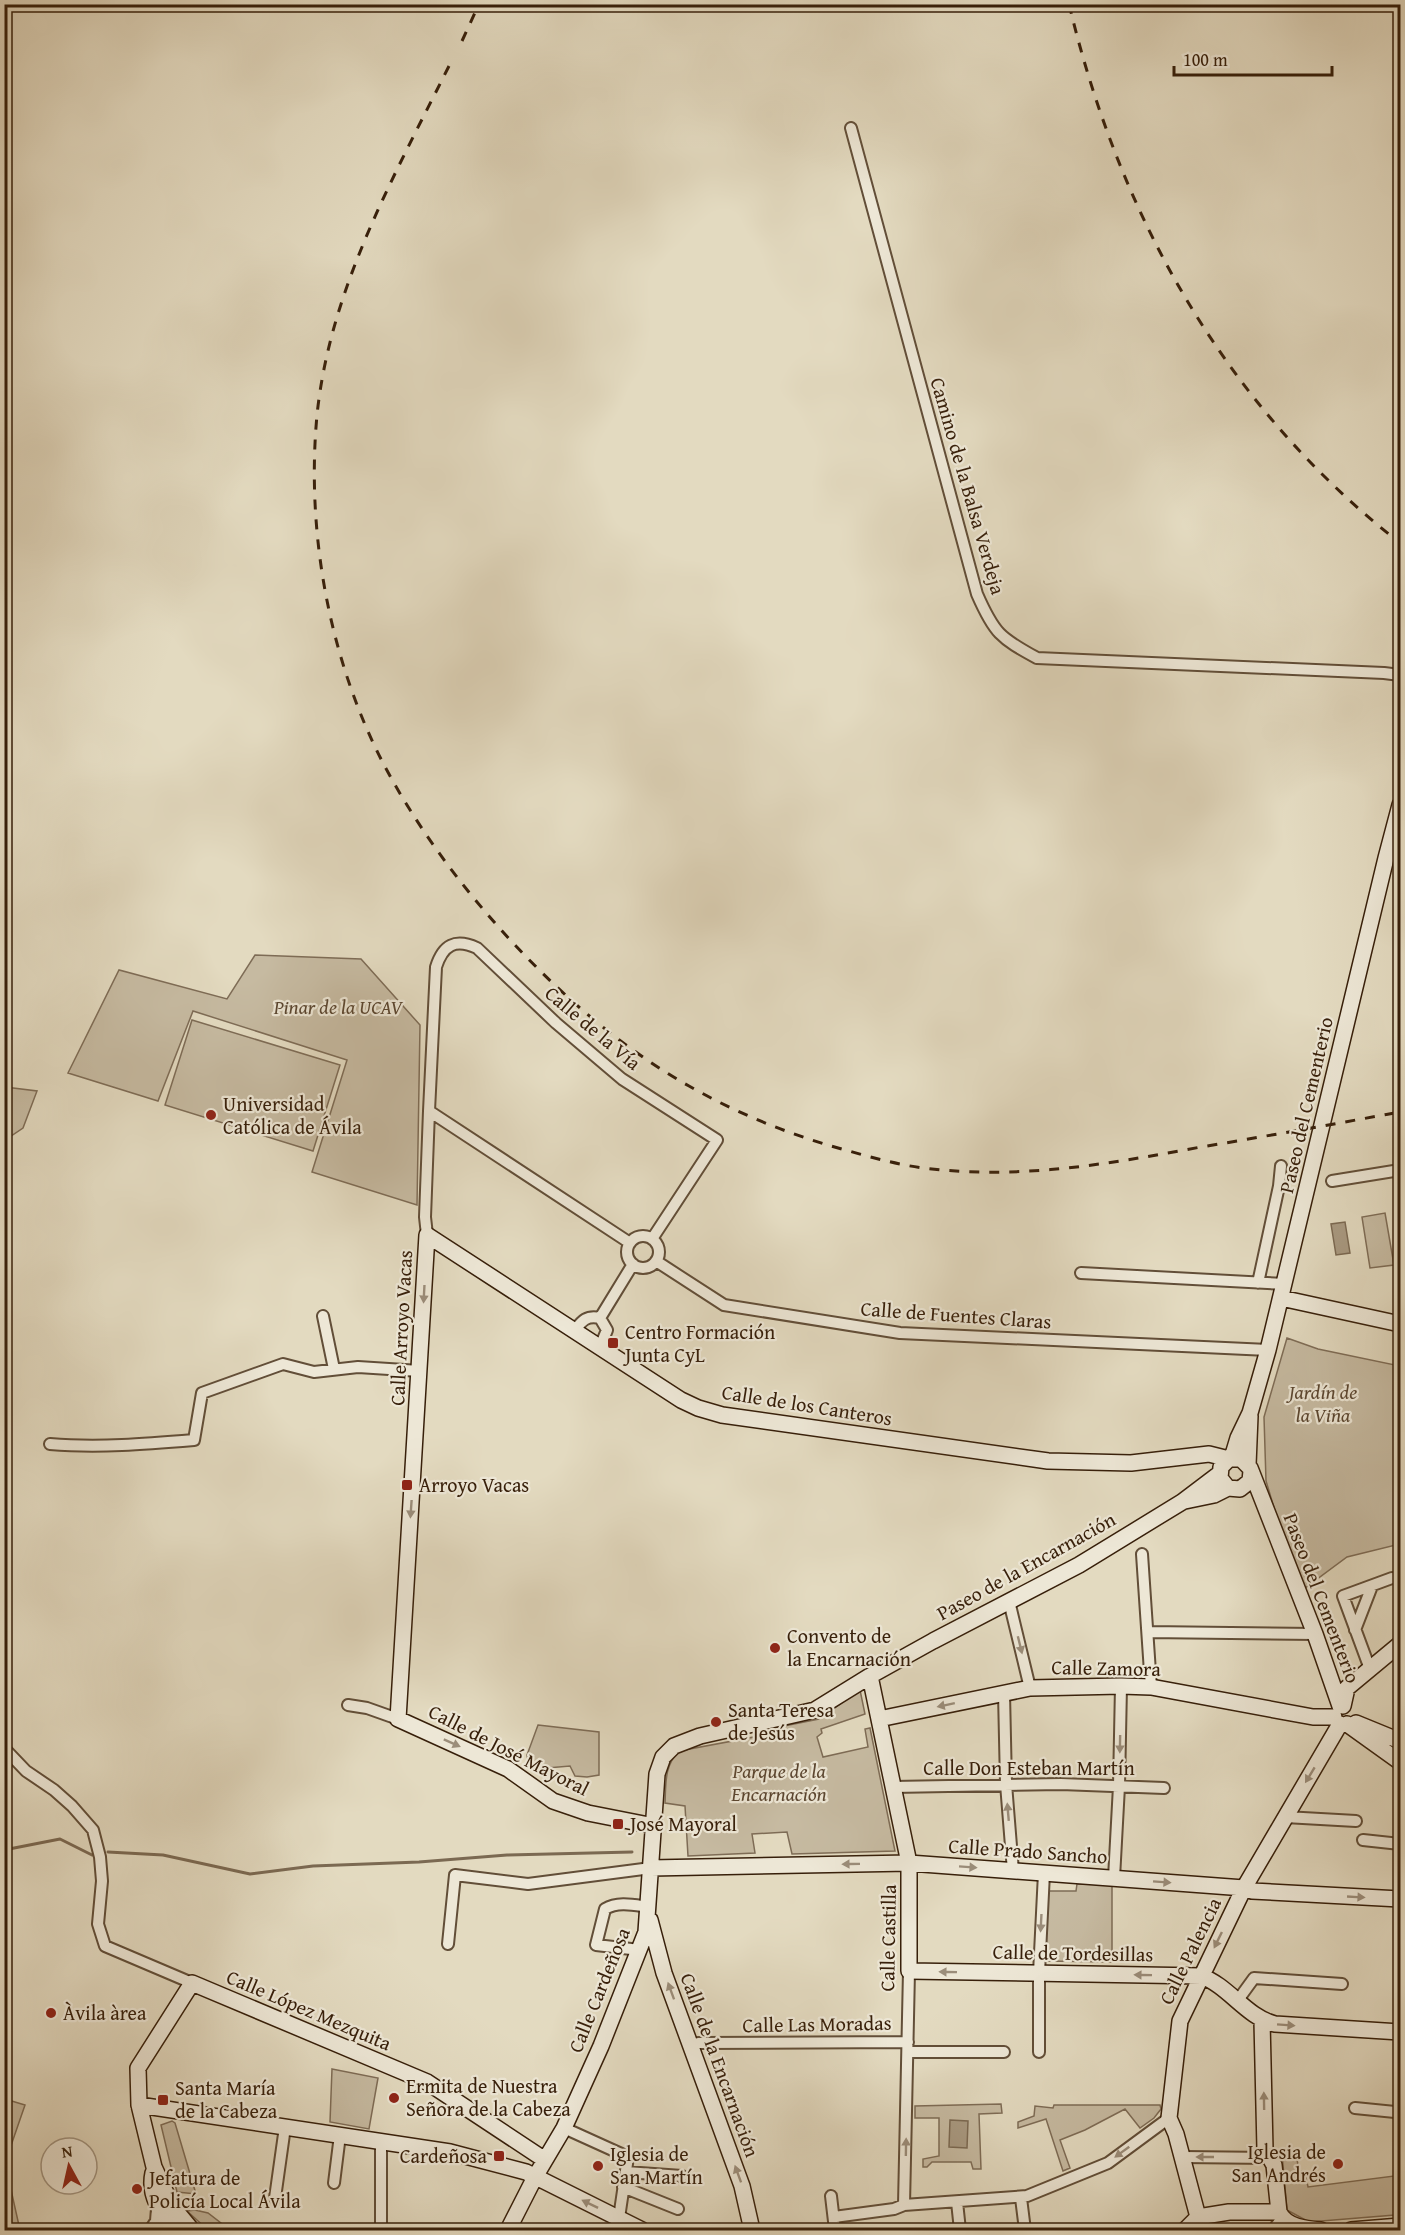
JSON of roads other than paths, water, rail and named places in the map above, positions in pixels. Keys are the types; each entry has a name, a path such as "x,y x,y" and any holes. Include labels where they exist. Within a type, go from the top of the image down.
{"street":[{"name":"Camino de la Balsa Verdeja","path":"851,128 977,594 990,622 1007,642 1037,658 1399,677"},
{"name":"Paseo del Cementerio","path":"1225,1465 1250,1413 1268,1350 1386,858 1401,805"},
{"name":"Calle de la Vía","path":"452,945 464,942 477,948 556,1023 622,1079 717,1140 652,1239"},
{"name":"Calle Arroyo Vacas","path":"398,1719 427,1235 425,1217 436,967 441,953 452,945"},
{"path":"429,1111 630,1243"},
{"path":"1258,1283 1279,1186 1281,1166"},
{"path":"1332,1181 1401,1170"},
{"name":"Calle de los Canteros","path":"427,1235 681,1400 722,1415 1048,1461 1092,1464 1131,1463 1209,1454 1225,1465"},
{"path":"638,1237 652,1239 659,1251 656,1261 643,1268 633,1264 628,1257 630,1243 638,1237"},
{"name":"Calle de Fuentes Claras","path":"656,1261 724,1305 900,1333 1268,1350"},
{"path":"600,1318 633,1264"},
{"path":"1081,1274 1258,1283 1401,1324"},
{"path":"323,1316 334,1369"},
{"path":"574,1331 585,1318 591,1316 600,1318 607,1330 600,1347"},
{"path":"50,1444 80,1447 194,1440 202,1394 283,1364 315,1372 358,1366 420,1371"},
{"name":"Paseo del Cementerio","path":"1250,1413 1250,1468 1315,1634 1342,1716"},
{"path":"1241,1459 1250,1468 1250,1481 1236,1488 1222,1482 1225,1465 1241,1459"},
{"name":"Paseo de la Encarnación","path":"651,1868 657,1774 663,1757 674,1746 700,1736 815,1710 870,1676 1079,1565 1182,1502 1225,1465"},
{"name":"Paseo del Cementerio","path":"1236,1488 1265,1505"},
{"name":"Paseo de la Encarnación","path":"1182,1502 1236,1488"},
{"path":"1142,1554 1151,1687"},
{"path":"1370,1669 1343,1596 1392,1578"},
{"path":"1355,1630 1372,1586"},
{"path":"1009,1601 1030,1688"},
{"path":"1148,1632 1315,1634"},
{"name":"Calle Palencia","path":"1198,2217 1183,2157 1169,2118 1180,2021 1244,1888 1342,1716 1347,1688 1401,1644"},
{"name":"Calle Castilla","path":"870,1676 909,1863 904,2205"},
{"path":"1114,1878 1121,1686"},
{"name":"Calle Zamora","path":"879,1719 1030,1688 1151,1687 1313,1717 1342,1716 1399,1758"},
{"path":"1004,1693 1006,1784 1013,1870"},
{"name":"Calle de José Mayoral","path":"348,1705 367,1708 398,1719 508,1769 553,1801 653,1838"},
{"path":"1342,1716 1401,1741"},
{"name":"Calle López Mezquita","path":"4,1748 26,1771 54,1790 72,1806 93,1830 100,1857 102,1881 98,1924 105,1946 427,2082 545,2160"},
{"name":"Calle Don Esteban Martín","path":"893,1787 1006,1784 1164,1788"},
{"path":"1285,1817 1356,1821"},
{"path":"1363,1840 1401,1844"},
{"name":"Calle Prado Sancho","path":"651,1868 909,1863 1244,1888 1252,1891 1401,1899"},
{"path":"448,1944 455,1875 528,1884 651,1868"},
{"name":"Calle Cardeñosa","path":"508,2230 535,2176 564,2128 602,2046 640,1950 646,1932 649,1910 651,1868"},
{"path":"1039,2052 1039,1973 1044,1873"},
{"path":"640,1950 596,1945 597,1938 604,1909 621,1904 649,1910"},
{"name":"Calle de la Encarnación","path":"649,1910 664,1973 742,2186 752,2230"},
{"name":"Calle de Tordesillas","path":"909,1971 1201,1976"},
{"path":"1201,1976 1209,1979 1238,2000 1262,2021 1275,2024 1401,2032"},
{"path":"1238,2000 1254,1978 1342,1984"},
{"path":"192,1983 138,2068 139,2105 154,2167 172,2206 192,2230"},
{"path":"1262,2021 1265,2149 1274,2165 1278,2220"},
{"name":"Calle Las Moradas","path":"691,2046 698,2043 908,2047 1004,2052"},
{"path":"139,2105 450,2152 535,2176 642,2230"},
{"path":"1355,2108 1395,2112 1401,2116"},
{"path":"834,2217 894,2209 904,2205 1021,2198 1108,2163 1169,2118"},
{"path":"274,2198 285,2127"},
{"path":"564,2128 628,2157 619,2218"},
{"path":"334,2183 340,2135"},
{"path":"381,2142 381,2230"},
{"path":"1183,2157 1270,2158"},
{"path":"150,2230 156,2221 157,2208 151,2182 154,2167"},
{"path":"626,2172 682,2176"},
{"path":"623,2187 678,2209"},
{"path":"831,2196 835,2230"},
{"path":"1021,2198 1025,2230"},
{"path":"957,2202 960,2230"},
{"path":"157,2208 175,2230"},
{"path":"1185,2230 1198,2217 1229,2212 1278,2220 1302,2229 1321,2230"},
{"path":"1351,2230 1401,2226"}],"waterway":[{"path":"4,1850 60,1839 92,1855"},
{"path":"108,1852 163,1855 250,1874 313,1866 419,1862 507,1855 632,1852"}],"railway":[{"path":"462,41 479,4"},
{"path":"1069,4 1091,83 1118,159 1150,233 1188,303 1232,369 1282,431 1338,490 1400,543"},
{"path":"449,66 386,192 367,235 335,323 324,368 317,415 314,459 315,504 319,548 335,637 348,680 382,761 408,807 440,854 475,900 514,944 599,1024 644,1058 689,1086 747,1115 787,1131 828,1145 905,1165 994,1172 1063,1168 1132,1159 1400,1112"}],"place":[{"name":"Universidad Católica de Ávila","path":"211,1115"},
{"name":"Centro Formación Junta CyL","path":"613,1343"},
{"name":"Arroyo Vacas","path":"407,1485"},
{"name":"Convento de la Encarnación","path":"775,1648"},
{"name":"Santa Teresa de Jesús","path":"716,1722"},
{"name":"José Mayoral","path":"618,1824"},
{"name":"Àvila àrea","path":"51,2013"},
{"name":"Ermita de Nuestra Señora de la Cabeza","path":"394,2098"},
{"name":"Santa María de la Cabeza","path":"163,2100"},
{"name":"Cardeñosa","path":"499,2156"},
{"name":"Iglesia de San Andrés","path":"1338,2164"},
{"name":"Iglesia de San Martín","path":"598,2166"},
{"name":"Jefatura de Policía Local Ávila","path":"137,2189"}],"park label":[{"name":"Pinar de la UCAV","path":"338,1007"},
{"name":"Jardín de la Viña","path":"1323,1404"},
{"name":"Parque de la Encarnación","path":"779,1782"}]}
